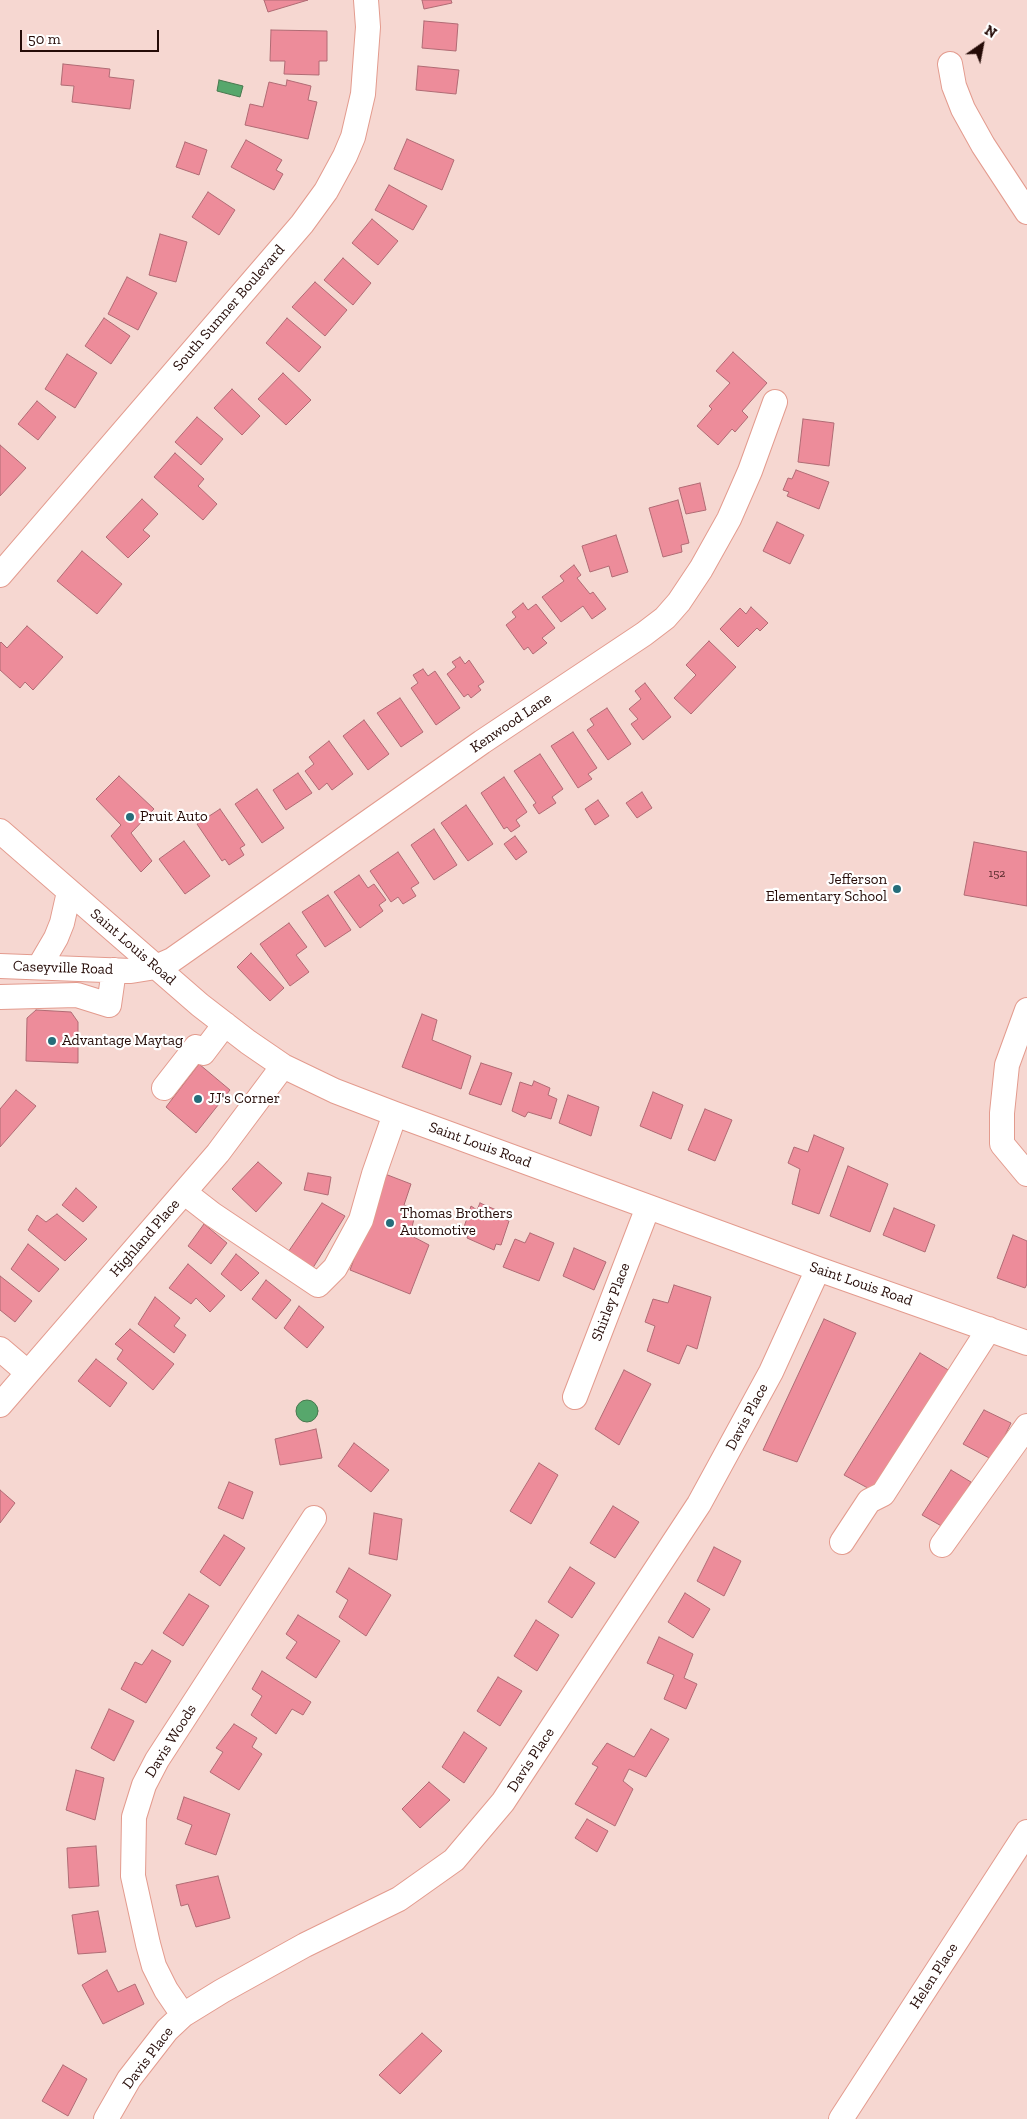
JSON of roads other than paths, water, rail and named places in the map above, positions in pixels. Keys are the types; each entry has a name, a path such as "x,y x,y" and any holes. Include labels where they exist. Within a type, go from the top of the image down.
{"street":[{"name":"South Sumner Boulevard","path":"0,575 302,224 326,191 353,137 362,102 366,72 368,27 366,0"},
{"path":"950,64 954,86 963,109 982,145 1020,182 1027,212"},
{"name":"Kenwood Lane","path":"156,967 172,960 473,748 665,618 679,602 701,570 728,519 750,470 775,402"},
{"name":"Saint Louis Road","path":"0,831 156,967 225,1024 283,1066 335,1091 395,1114 818,1269 1027,1343"},
{"path":"39,967 56,938 62,923 69,892"},
{"path":"1,966 1,997 78,995 109,1005 114,970"},
{"name":"Caseyville Road","path":"1,966 131,971 156,967"},
{"path":"1027,1010 1007,1065 1002,1113 1002,1144 1027,1174"},
{"path":"164,1088 196,1047 203,1053 225,1024"},
{"name":"Highland Place","path":"0,1405 185,1193 218,1153 283,1066"},
{"path":"185,1193 212,1214 318,1285 335,1268 361,1220 374,1174 395,1114"},
{"name":"Shirley Place","path":"575,1397 648,1207"},
{"name":"Davis Place","path":"106,2119 129,2079 167,2030 183,2016 222,1991 304,1944 399,1899 454,1860 503,1802 719,1471 771,1372 818,1269"},
{"path":"842,1542 869,1500 883,1494 989,1329"},
{"path":"0,1349 27,1372"},
{"path":"942,1545 1027,1426"},
{"name":"Davis Woods","path":"183,2016 166,1990 154,1966 148,1944 133,1876 134,1817 144,1785 157,1760 314,1518"},
{"name":"Helen Place","path":"841,2119 1027,1832"}],"place":[{"name":"Pruit Auto","path":"130,817"},
{"name":"Jefferson Elementary School","path":"897,889"},
{"name":"Advantage Maytag","path":"52,1041"},
{"name":"JJ's Corner","path":"198,1099"},
{"name":"Thomas Brothers Automotive","path":"390,1223"}]}
